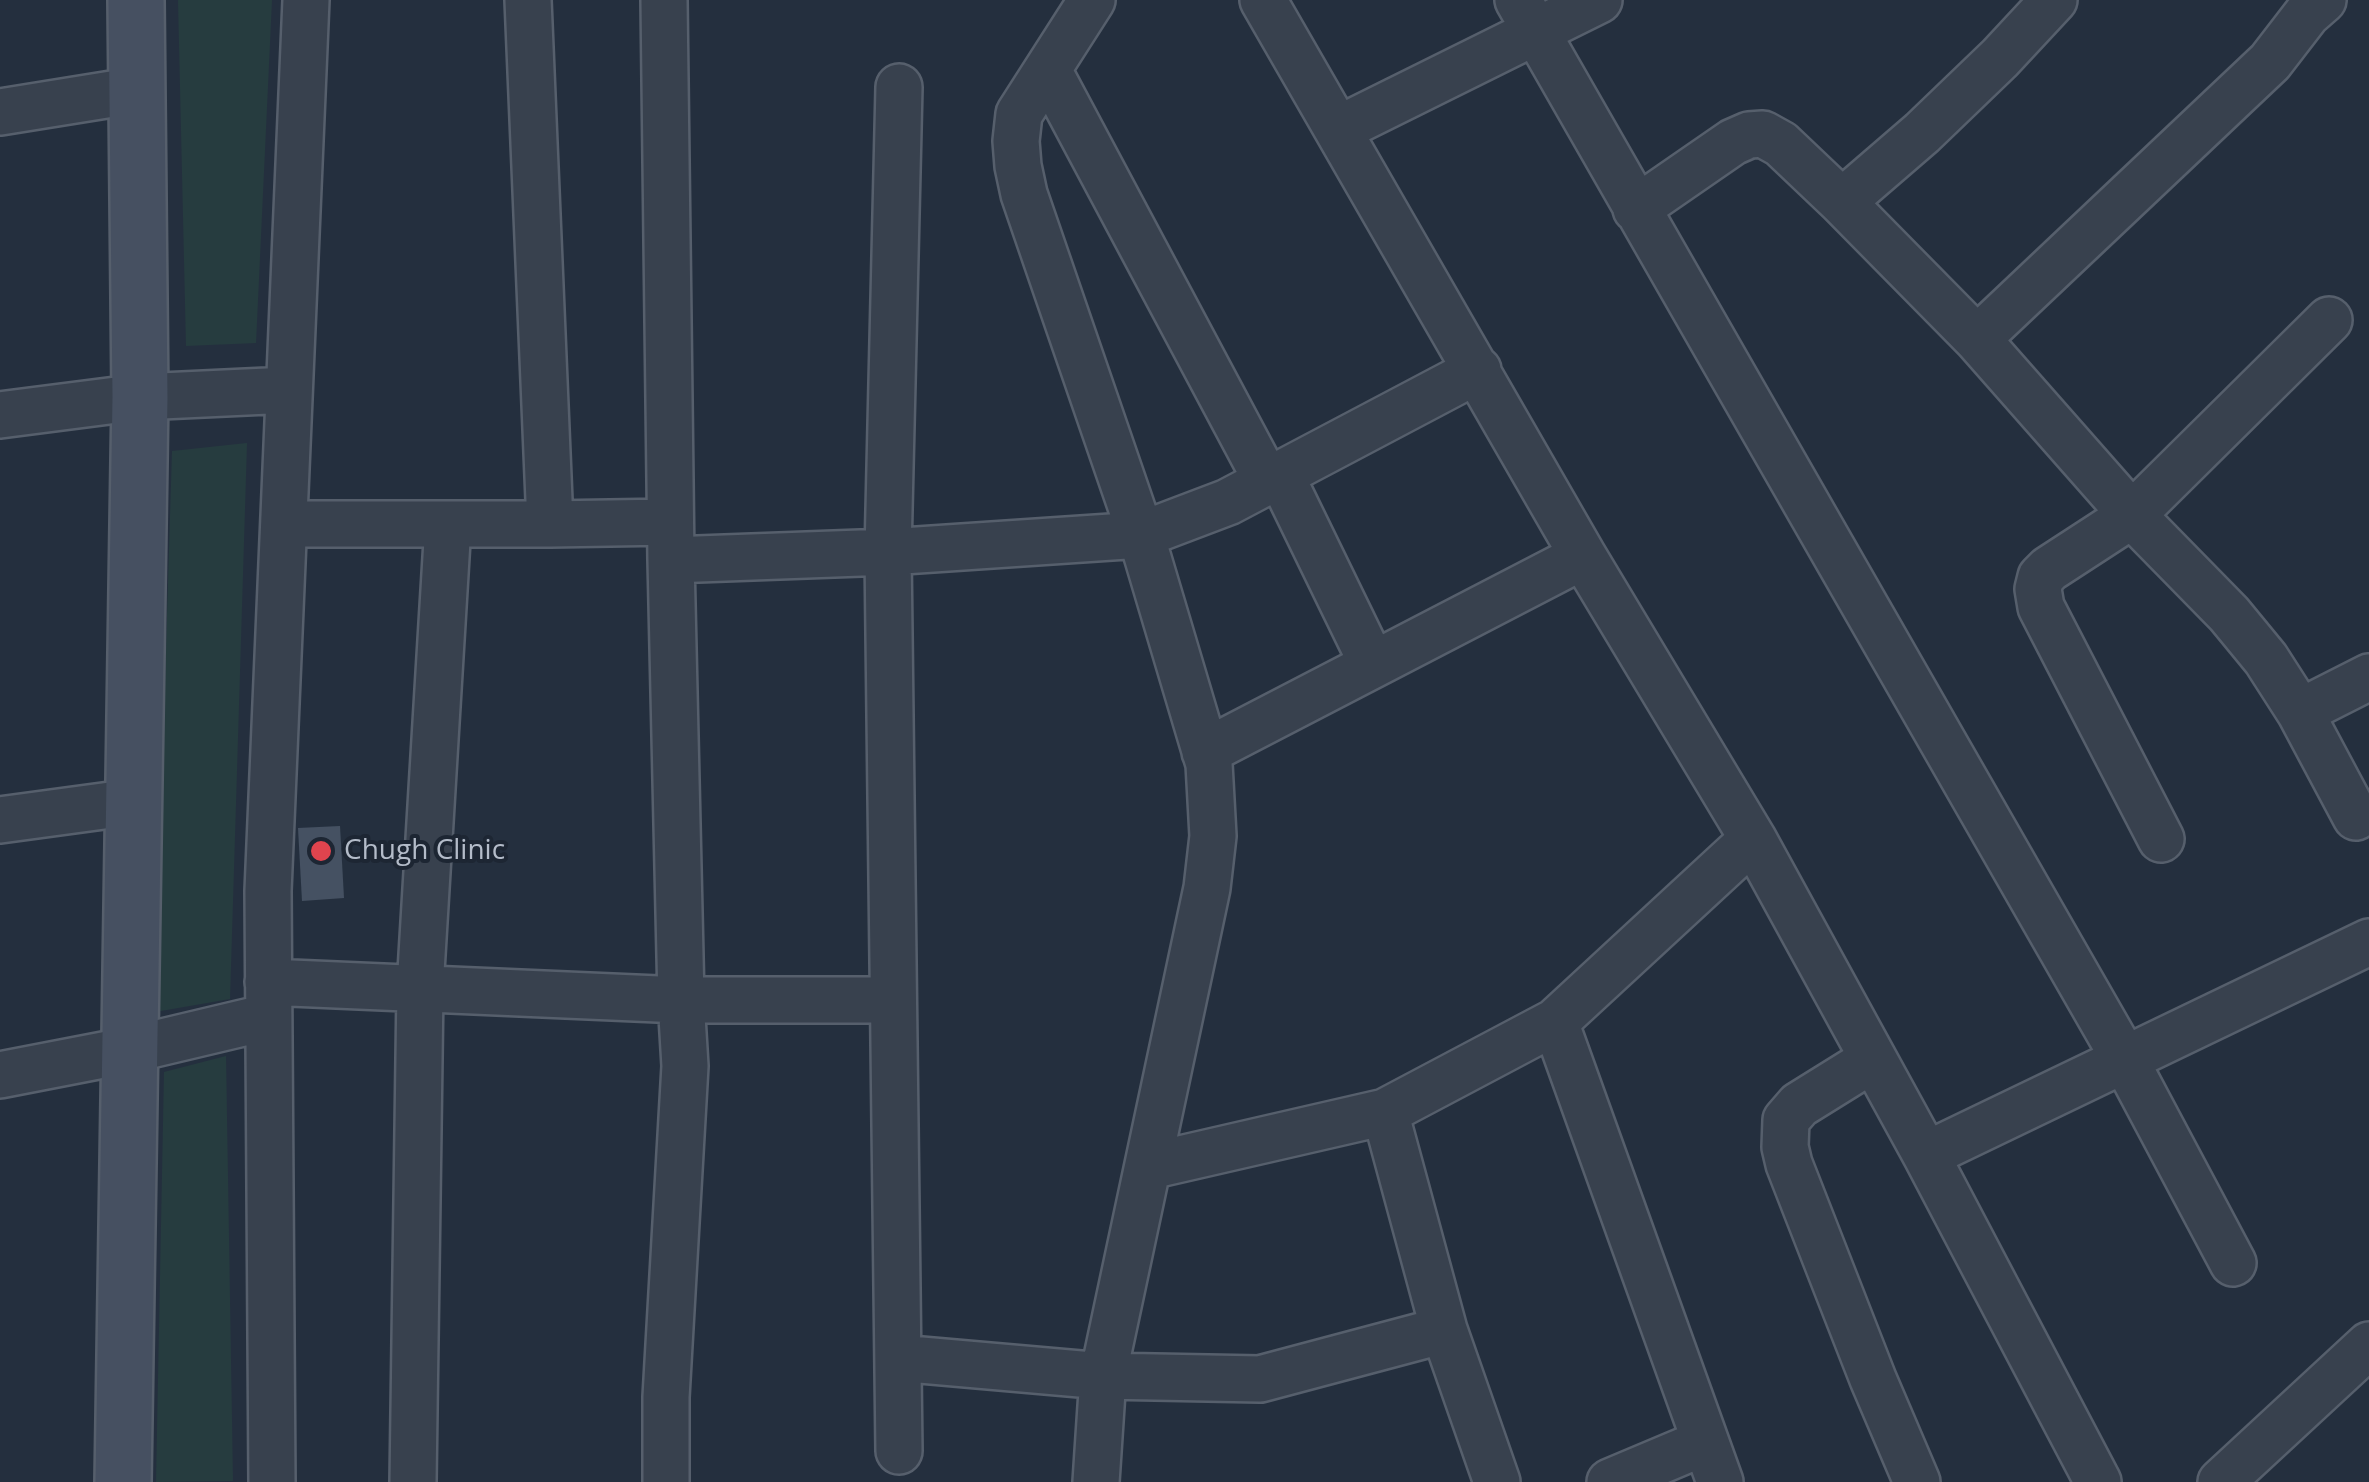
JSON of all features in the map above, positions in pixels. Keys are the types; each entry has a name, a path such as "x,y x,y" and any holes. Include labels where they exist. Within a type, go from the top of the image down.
{"street":[{"path":"122,1482 140,397 136,0"},
{"path":"272,1482 268,892 306,0"},
{"path":"528,0 550,524"},
{"path":"664,0 671,541 685,1066 666,1397 666,1482"},
{"path":"1092,0 1019,114 1018,166 1024,194 1141,535 1205,752 1213,800 1207,888 1103,1376 1096,1482"},
{"path":"1263,0 1583,556 1753,839 1926,1155 2098,1482"},
{"path":"1338,129 1527,17 1600,0"},
{"path":"1842,202 1922,133 2054,0"},
{"path":"1977,339 2270,62 2307,14 2323,0"},
{"path":"1527,17 2124,1058 2233,1263"},
{"path":"1048,70 1374,665"},
{"path":"899,87 888,552 899,1450"},
{"path":"0,112 137,90"},
{"path":"1636,209 1748,135 1763,134 1781,144 1977,339 2132,515 2229,614 2266,659 2300,712 2356,817"},
{"path":"2162,839 2041,607 2041,577 2132,515 2329,320"},
{"path":"284,524 550,524 671,541 888,552 1141,535 1228,502 1478,370"},
{"path":"0,416 140,397 289,390"},
{"path":"413,1482 420,988 448,524"},
{"path":"1205,752 1583,556"},
{"path":"2300,712 2369,677"},
{"path":"0,820 133,802"},
{"path":"1150,1166 1385,1112 1554,1022 1753,839"},
{"path":"1926,1155 2369,942"},
{"path":"0,1074 129,1050 268,999 420,988 681,1000 893,1000"},
{"path":"1554,1022 1713,1462 1610,1482"},
{"path":"1873,1059 1798,1105 1786,1120 1785,1147 1917,1482"},
{"path":"1385,1112 1444,1330 1497,1482"},
{"path":"898,1358 1103,1376 1260,1379 1444,1330"},
{"path":"2221,1482 2369,1346"}],"green space":[{"path":"178,0 272,0 256,343 186,346"},
{"path":"247,443 230,999 155,1012 172,451"},
{"path":"226,1056 233,1481 156,1482 164,1072"}],"building":[{"path":"340,826 344,898 302,901 298,828"}],"place":[{"name":"Chugh Clinic","path":"321,851"}]}
